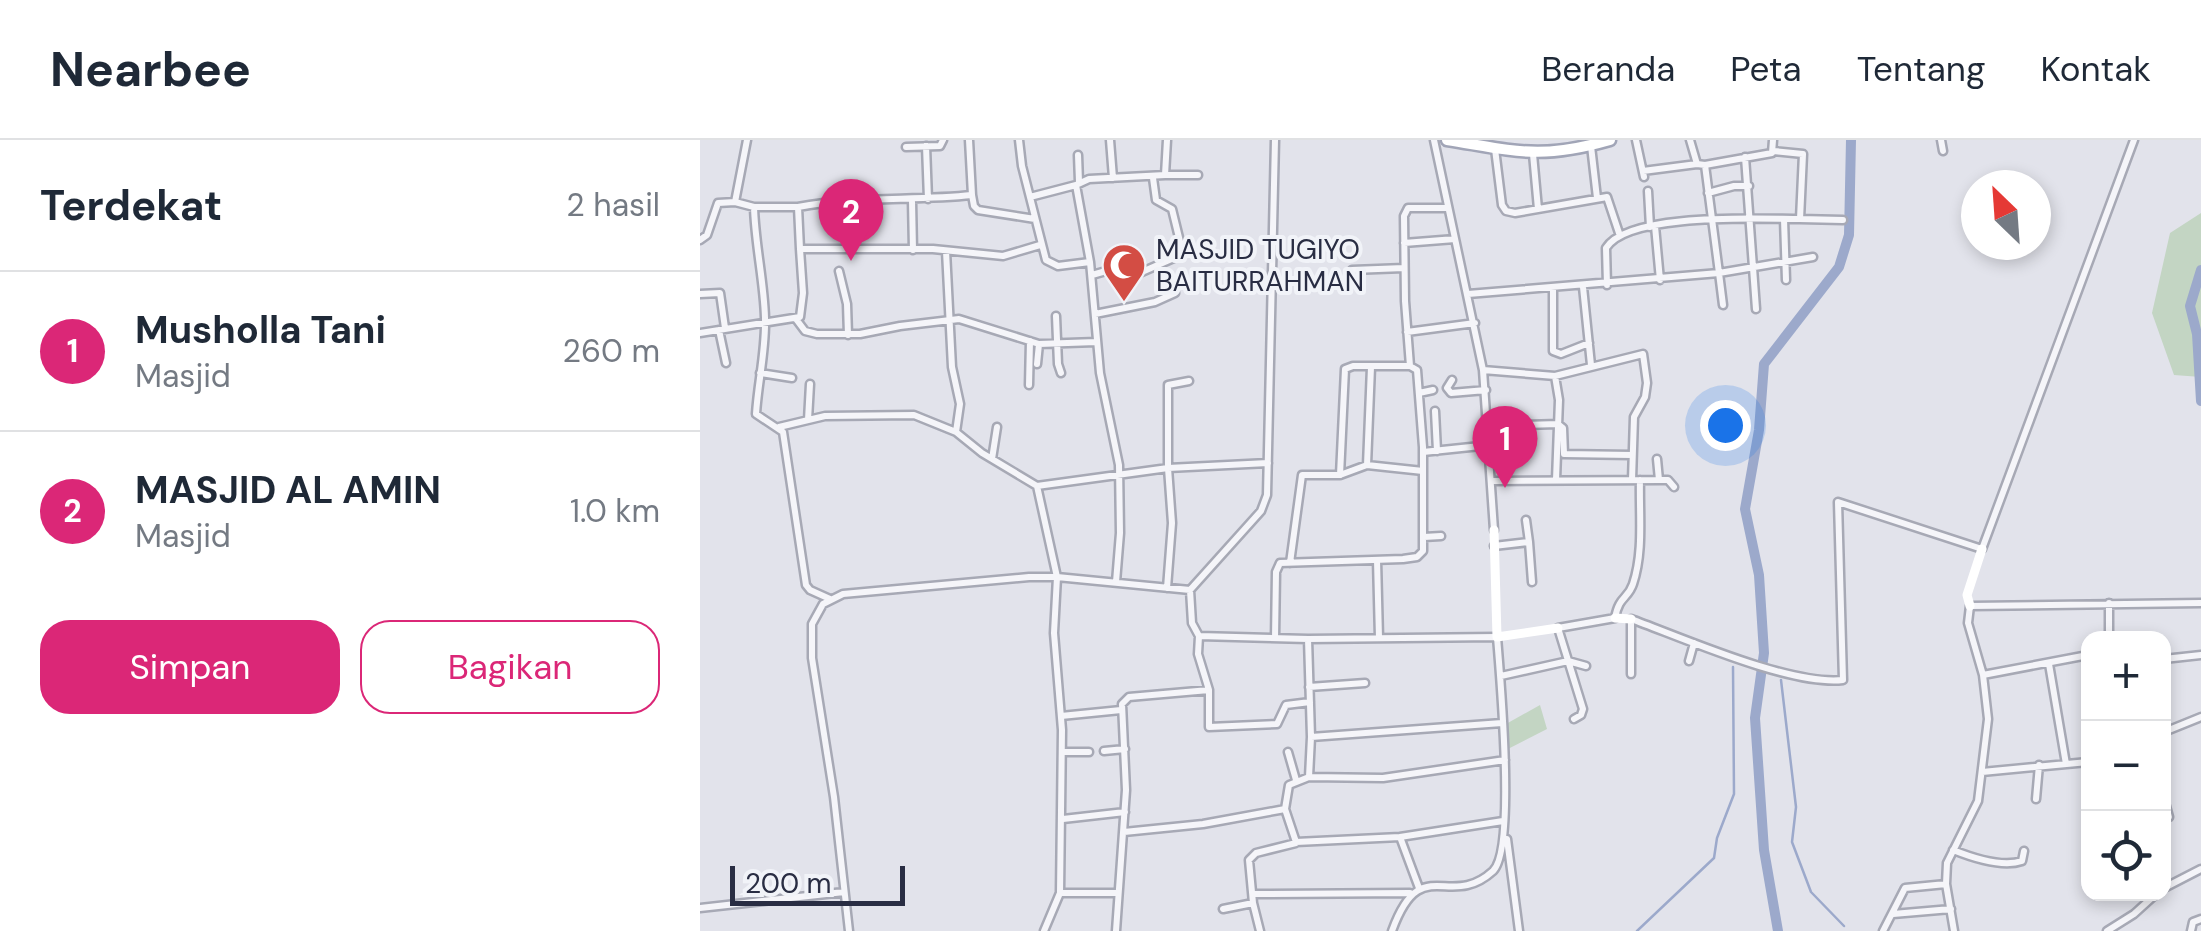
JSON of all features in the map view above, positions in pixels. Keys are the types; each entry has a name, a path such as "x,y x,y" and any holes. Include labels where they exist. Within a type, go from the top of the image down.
{"main road":[{"path":"1447,140 1533,154 1610,140"}],"street":[{"path":"735,202 747,140"},
{"path":"906,146 940,146 943,140"},
{"path":"969,140 974,206 978,210 1035,219"},
{"path":"1020,140 1022,166 1046,260 1052,266 1090,262"},
{"path":"1110,140 1113,178"},
{"path":"1165,176 1167,140"},
{"path":"1275,140 1267,496 1260,511 1190,590 1192,623 1199,636 1198,654 1209,690 1210,726 1271,725 1280,722 1286,705 1310,702"},
{"path":"1434,140 1486,390 1505,760 1504,821 1519,931"},
{"path":"1636,140 1644,174 1774,151 1803,154 1800,219"},
{"path":"1690,140 1708,192 1724,305"},
{"path":"1773,140 1774,151"},
{"path":"1941,140 1943,151"},
{"path":"1954,931 1946,884 1947,862 1974,811 1988,708 1968,623 1967,595 2134,140"},
{"path":"926,146 928,199"},
{"path":"1590,146 1598,198"},
{"path":"1495,149 1504,208 1515,213 1609,198 1619,234"},
{"path":"1078,154 1096,342 1118,452 1120,533 1116,582"},
{"path":"1533,154 1538,209"},
{"path":"1745,157 1756,308"},
{"path":"1030,197 1113,178 1198,175"},
{"path":"1092,275 1116,269 1135,275 1183,254 1172,208 1156,200 1152,178"},
{"path":"1708,192 1748,186"},
{"path":"1648,191 1660,280"},
{"path":"700,240 706,235 718,203 798,207 834,200 912,201 972,195"},
{"path":"912,201 913,250"},
{"path":"754,207 754,236 766,321 756,414 779,427 784,437 806,584 830,599"},
{"path":"700,333 796,319 802,312 798,207"},
{"path":"1410,366 1404,268 1406,210 1448,208"},
{"path":"1607,284 1606,248 1619,234 1712,218 1842,220"},
{"path":"1784,219 1786,280"},
{"path":"1404,243 1454,240"},
{"path":"800,248 1003,256 1040,245"},
{"path":"946,251 952,367 960,404 956,432"},
{"path":"1468,294 1660,280 1751,270 1813,257"},
{"path":"1352,270 1404,268"},
{"path":"838,272 847,304 848,335"},
{"path":"1582,287 1592,365"},
{"path":"1553,288 1553,350 1561,354 1589,343"},
{"path":"700,294 720,293 726,363"},
{"path":"1096,314 1155,302 1175,293"},
{"path":"1056,316 1062,373"},
{"path":"796,319 808,333 848,335 950,320 968,321 1034,342 1096,342"},
{"path":"1407,332 1475,323"},
{"path":"1034,342 1036,364"},
{"path":"1029,385 1034,342"},
{"path":"1483,370 1555,376 1639,353 1645,356 1645,397 1634,416 1632,455 1637,565 1632,588 1620,599 1616,618"},
{"path":"1275,638 1280,563 1416,557 1422,551 1424,471 1417,370 1410,366 1353,366 1344,372 1340,474"},
{"path":"1367,465 1370,367"},
{"path":"760,373 792,378"},
{"path":"1555,376 1559,423 1556,480"},
{"path":"1452,380 1448,388 1451,393 1486,390"},
{"path":"1167,588 1172,523 1168,385 1188,381"},
{"path":"808,420 810,384"},
{"path":"1419,393 1432,390"},
{"path":"1435,411 1437,451"},
{"path":"779,427 825,416 898,413 921,417 956,432 1037,486 1168,468 1268,463"},
{"path":"1559,423 1563,428 1564,454 1632,455"},
{"path":"1489,426 1572,424"},
{"path":"992,459 998,427"},
{"path":"1423,452 1490,446"},
{"path":"1657,459 1658,480"},
{"path":"1290,563 1302,475 1340,474 1367,465 1424,471"},
{"path":"1492,481 1668,480 1674,486"},
{"path":"1037,486 1057,577 1054,634 1062,752 1060,893 1044,931"},
{"path":"1199,636 1497,636 1631,619 1772,669 1840,682 1845,678 1838,502 1982,550"},
{"path":"1526,520 1532,582"},
{"path":"1424,537 1441,536"},
{"path":"1494,546 1529,542"},
{"path":"1377,560 1379,638"},
{"path":"849,931 834,797 812,658 812,624 830,599 843,594 973,581 1057,577 1190,590"},
{"path":"2109,603 2109,631"},
{"path":"1970,606 2201,603"},
{"path":"1630,674 1631,619"},
{"path":"1558,628 1583,709 1574,719"},
{"path":"1308,639 1309,777"},
{"path":"1689,661 1694,643"},
{"path":"2171,658 2201,655"},
{"path":"1983,675 2081,657"},
{"path":"1500,676 1568,661 1586,666"},
{"path":"2050,664 2066,764"},
{"path":"1309,687 1365,683"},
{"path":"1116,931 1124,832 1122,704 1129,697 1209,690"},
{"path":"1061,716 1121,710"},
{"path":"2171,729 2201,717"},
{"path":"1311,737 1502,722"},
{"path":"1104,752 1125,750"},
{"path":"1062,752 1088,752"},
{"path":"1288,752 1296,780"},
{"path":"1297,843 1285,809 1286,790 1296,780 1383,778 1505,760"},
{"path":"1982,772 2081,763"},
{"path":"2036,799 2039,766"},
{"path":"1124,832 1204,824 1285,809"},
{"path":"1063,818 1124,812"},
{"path":"1260,931 1253,898 1251,856 1297,843 1400,837 1504,821"},
{"path":"1223,909 1253,898 1461,886 1480,880 1500,861 1506,832"},
{"path":"1392,931 1415,890 1400,837"},
{"path":"1953,850 1983,860 2014,864 2022,861 2024,852"},
{"path":"2171,884 2201,869"},
{"path":"1883,931 1905,888 1946,884"},
{"path":"700,908 844,892"},
{"path":"1060,893 1118,894"},
{"path":"2107,931 2148,901"},
{"path":"1891,914 1951,909"},
{"path":"2191,931 2193,922 2201,919"}],"green space":[{"path":"2201,213 2201,377 2174,375 2152,313 2170,233"},
{"path":"1540,705 1547,729 1506,750 1506,724"}],"waterway":[{"path":"1778,931 1764,850 1755,718 1764,653 1759,575 1745,509 1759,430 1764,364 1839,267 1849,235 1851,140"},
{"path":"2201,270 2190,306 2197,334 2201,401"},
{"path":"1637,931 1714,858 1717,838 1734,794 1733,667"},
{"path":"1781,680 1796,807 1792,842 1811,892 1844,926"}],"place":[{"name":"MASJID AL AMIN","path":"851,261"},
{"name":"MASJID TUGIYO BAITURRAHMAN","path":"1124,303"},
{"name":"Musholla Tani","path":"1505,488"}]}
